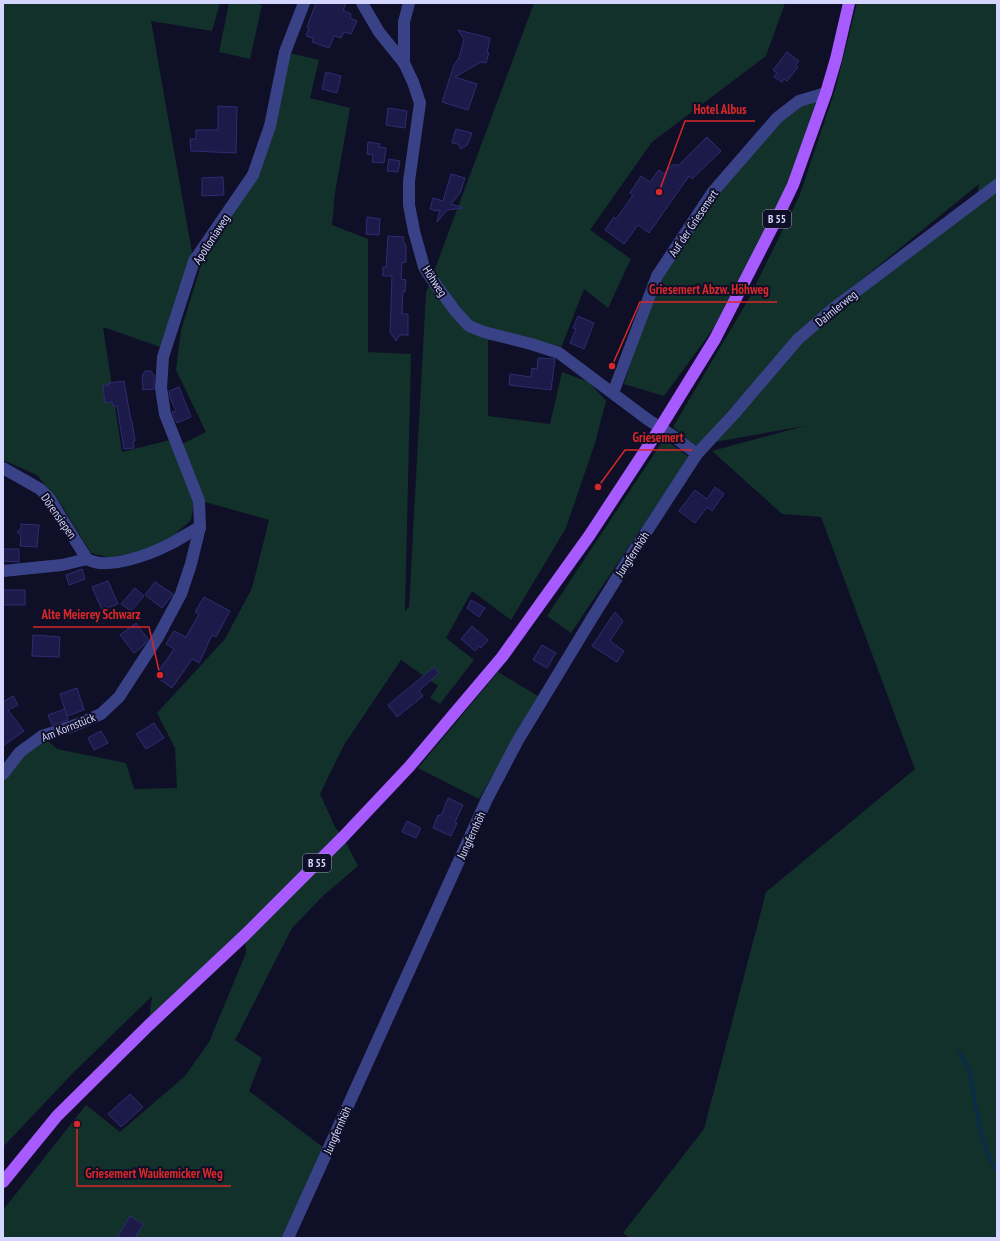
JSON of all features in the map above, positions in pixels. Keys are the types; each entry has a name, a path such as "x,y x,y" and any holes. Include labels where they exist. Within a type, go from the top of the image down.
{"main road":[{"name":"B 55","path":"3,1182 57,1116 148,1026 245,935 343,837 409,767 502,657 589,536 660,428 715,339 777,218 793,185 826,93 836,60 849,3"}],"street":[{"name":"Apolloniaweg","path":"200,527 198,501 164,414 161,388 163,357 194,261 253,175 270,126 285,52 304,3"},
{"name":"Höhweg","path":"362,3 379,32 404,63 413,82 420,103 409,181 409,205 414,231 424,267 430,278 456,312 469,326 484,332 559,353 697,454"},
{"path":"404,63 404,22 409,3"},
{"name":"Auf der Griesemert","path":"613,393 657,276 712,193 777,118 799,101 826,93"},
{"name":"Daimlerweg","path":"697,454 734,414 798,339 834,308 997,185"},
{"name":"Jungfernhöh","path":"288,1238 487,799 517,742 628,560 697,454"},
{"name":"Dörensiepen","path":"3,468 40,489 49,498 87,559"},
{"path":"3,570 62,565 87,559 98,563 112,563 141,557 170,544 200,527"},
{"name":"Am Kornstück","path":"3,774 20,752 42,736 73,726 101,714 120,697 158,637 181,594 191,564 200,527"}],"green space":[{"path":"3,3 220,3 212,31 151,21 193,258 163,348 103,327 122,452 170,440 194,502 191,520 163,545 111,558 91,553 62,506 37,475 3,460"},
{"path":"229,3 253,3 262,5 250,59 219,52"},
{"path":"534,3 785,3 766,56 652,142 590,230 631,259 608,308 584,289 559,353 488,340 488,416 550,424 562,372 589,382 606,401 595,443 566,528 511,620 472,591 446,638 474,660 440,704 430,698 438,686 401,660 344,745 320,794 335,827 343,837 358,866 324,895 292,928 235,1040 262,1058 249,1091 332,1154 294,1238 3,1238 3,1210 86,1105 120,1132 185,1076 209,1042 246,953 245,935 148,1026 152,996 71,1075 3,1147 3,774 42,736 57,749 126,763 134,789 177,788 175,748 157,713 225,639 252,588 269,520 205,502 182,444 206,432 176,370 181,330 201,265 255,181 285,52 319,60 310,98 350,108 335,193 332,225 368,239 368,352 411,354 405,611 409,607 426,293"},
{"path":"857,3 997,3 997,1238 630,1238 623,1233 704,1129 766,892 915,769 821,517 782,514 712,451 804,426 704,444 799,340 977,197 979,184 797,332 697,447 673,427 747,302 799,197 835,90"},
{"path":"826,93 810,138 738,295 664,396 624,384 657,276 712,193 777,118"},
{"path":"664,439 689,457 571,633 547,616"},
{"path":"498,672 538,696 479,799 418,768"}],"building":[{"path":"316,3 346,3 343,10 351,14 350,18 357,21 351,34 344,32 341,38 334,36 329,48 312,42 313,38 306,36 309,28 307,27"},
{"path":"458,30 490,38 487,53 489,53 486,63 481,62 455,77 477,84 468,110 442,102 454,65 459,58 464,39"},
{"path":"787,52 799,61 796,65 798,67 787,81 784,79 782,82 774,77 777,73 773,70"},
{"path":"326,72 341,76 337,93 322,89"},
{"path":"218,106 237,107 236,153 191,151 190,139 196,139 196,130 218,130"},
{"path":"388,108 407,111 405,128 386,125"},
{"path":"456,129 472,133 467,145 461,149 458,144 452,143"},
{"path":"707,137 721,151 692,179 689,176 649,233 638,225 624,244 605,230 614,217 616,219 633,195 630,193 641,176 650,182 659,170 664,174 672,165 679,165"},
{"path":"368,142 380,144 379,147 386,148 384,163 372,162 373,155 367,154"},
{"path":"389,159 400,161 398,172 387,171"},
{"path":"451,174 465,178 460,193 451,204 463,208 447,210 437,222 440,210 436,211 430,209 433,198 443,201"},
{"path":"223,177 224,195 202,196 202,178"},
{"path":"367,217 380,219 379,235 366,234"},
{"path":"388,236 404,237 403,241 406,245 406,262 402,263 401,279 406,280 405,292 403,291 402,314 408,314 408,335 400,335 396,341 390,332 392,276 383,276 383,267 386,267"},
{"path":"578,316 594,323 584,349 570,343 576,329 573,328"},
{"path":"538,358 555,359 551,390 509,385 510,374 531,377 532,368 537,369"},
{"path":"145,371 151,371 154,375 154,389 143,390 142,376"},
{"path":"124,381 135,441 133,441 134,448 124,449 117,406 113,406 112,402 105,403 103,386 109,385 109,383"},
{"path":"179,387 191,417 177,423 172,412 176,411 170,398 169,391"},
{"path":"715,487 724,494 712,511 707,507 695,523 679,511 695,490 707,499"},
{"path":"21,524 39,525 37,547 20,546 21,536 17,532 21,529"},
{"path":"3,549 19,549 19,562 3,561"},
{"path":"82,569 85,579 69,585 66,575"},
{"path":"108,581 118,604 102,610 92,587"},
{"path":"155,582 173,594 162,608 145,595"},
{"path":"135,588 144,596 131,611 121,604"},
{"path":"3,590 25,590 25,605 3,605"},
{"path":"204,597 230,611 216,637 212,635 199,663 192,659 172,688 155,676 174,649 166,644 174,631 186,637 199,614 195,612"},
{"path":"471,600 485,608 479,617 467,608"},
{"path":"615,612 623,621 610,641 624,651 617,662 592,646"},
{"path":"136,623 148,639 143,646 134,653 120,635"},
{"path":"472,626 488,640 481,648 479,646 475,651 461,639"},
{"path":"33,635 60,637 59,657 32,656"},
{"path":"542,645 556,653 547,668 533,660"},
{"path":"434,667 439,673 419,691 423,696 397,717 388,705"},
{"path":"77,688 84,710 67,716 60,694"},
{"path":"13,696 18,705 8,710 24,731 3,746 3,702"},
{"path":"65,709 68,720 52,725 48,715"},
{"path":"154,723 164,738 146,749 136,734"},
{"path":"101,731 108,743 94,750 88,738"},
{"path":"448,798 463,805 455,822 457,823 451,836 433,828 438,815 441,816"},
{"path":"407,821 421,828 416,838 402,832"},
{"path":"130,1094 143,1107 121,1127 108,1114"},
{"path":"130,1216 143,1224 135,1238 117,1238"}],"waterway":[{"path":"959,1051 969,1068 982,1135 997,1172"}],"place":[{"name":"Hotel Albus","path":"659,192"},
{"name":"Griesemert Abzw. Höhweg","path":"612,366"},
{"name":"Griesemert","path":"598,487"},
{"name":"Alte Meierey Schwarz","path":"160,675"},
{"name":"Griesemert Waukemicker Weg","path":"77,1124"}]}
